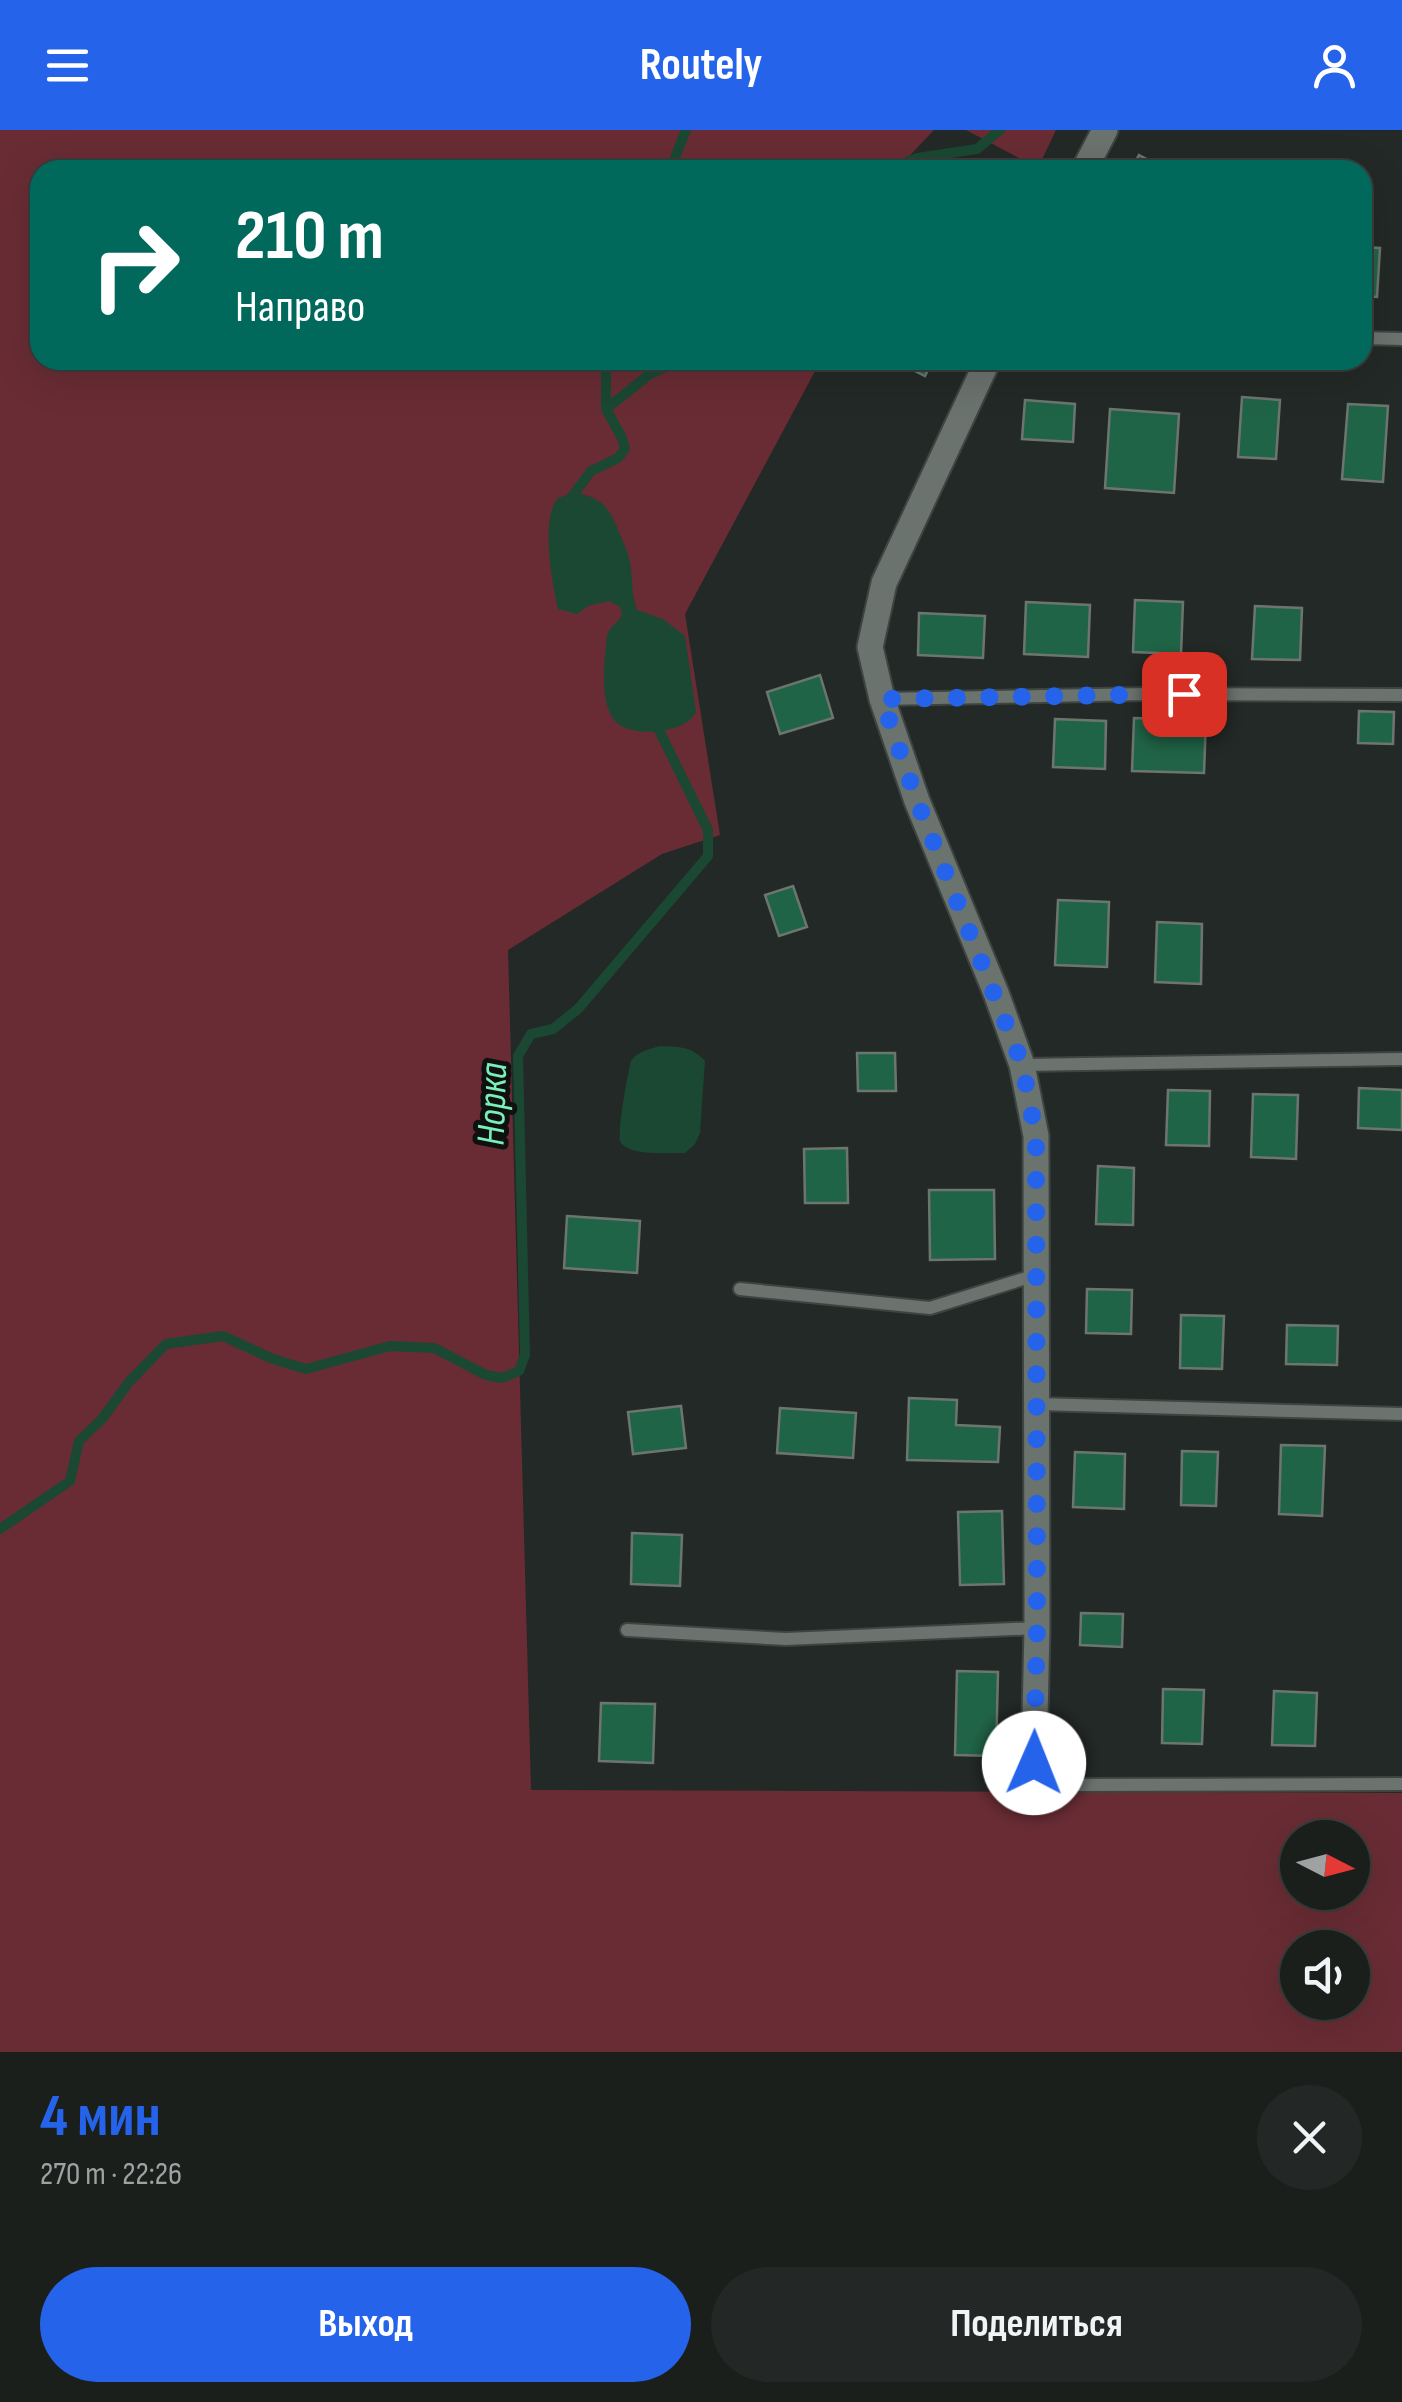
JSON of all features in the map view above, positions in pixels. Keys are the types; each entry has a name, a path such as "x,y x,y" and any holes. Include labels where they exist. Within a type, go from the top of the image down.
{"street":[{"path":"1089,160 1104,130"},
{"path":"983,370 884,583 870,647 882,699 917,801 1022,1064 1036,1136 1034,1763"}],"lane":[{"path":"1372,338 1402,339"},
{"path":"882,699 1402,695"},
{"path":"1022,1064 1402,1059"},
{"path":"740,1290 930,1308 1036,1276"},
{"path":"1037,1404 1402,1414"},
{"path":"627,1630 786,1638 1037,1628"},
{"path":"1034,1763 1063,1785 1402,1784"}],"shaded area":[{"path":"0,130 934,130 906,160 30,160 30,370 816,370 685,614 720,835 662,854 508,950 531,1790 1402,1793 1402,2052 0,2052"},
{"path":"966,130 1056,130 1042,160 1023,160"},
{"path":"573,493 600,502 614,521 629,559 637,610 663,619 685,636 696,712 681,725 645,732 623,727 610,714 605,692 605,656 607,635 621,617 620,607 609,601 588,606 577,614 558,609 549,551 550,520 558,498"},
{"path":"661,1046 690,1050 705,1061 700,1133 685,1153 641,1152 621,1143 621,1117 631,1061 640,1053"}],"building":[{"path":"1372,248 1380,248 1377,297 1372,297"},
{"path":"1242,397 1280,400 1276,459 1238,457"},
{"path":"1025,400 1075,404 1073,442 1022,439"},
{"path":"1348,404 1388,406 1383,482 1342,479"},
{"path":"1110,409 1179,414 1174,493 1105,488"},
{"path":"1135,600 1183,602 1181,654 1133,652"},
{"path":"1026,602 1090,605 1088,657 1024,654"},
{"path":"1255,606 1302,608 1300,660 1252,659"},
{"path":"919,613 985,616 983,658 918,655"},
{"path":"820,675 833,718 780,734 767,692"},
{"path":"1359,711 1394,712 1393,744 1358,743"},
{"path":"1134,718 1206,720 1204,773 1132,771"},
{"path":"1055,719 1106,721 1105,769 1053,767"},
{"path":"793,886 807,927 779,936 765,895"},
{"path":"1058,900 1109,902 1107,967 1055,965"},
{"path":"1157,922 1202,924 1201,984 1155,982"},
{"path":"857,1053 895,1053 896,1091 858,1091"},
{"path":"1359,1088 1402,1090 1402,1130 1358,1128"},
{"path":"1168,1090 1210,1091 1209,1146 1166,1145"},
{"path":"1253,1094 1298,1095 1296,1159 1251,1157"},
{"path":"847,1148 848,1203 805,1203 804,1149"},
{"path":"1098,1166 1134,1168 1133,1225 1096,1224"},
{"path":"929,1190 994,1190 995,1259 930,1260"},
{"path":"567,1216 640,1221 637,1273 564,1268"},
{"path":"1087,1289 1132,1290 1131,1334 1086,1333"},
{"path":"1181,1315 1224,1316 1222,1369 1180,1368"},
{"path":"1287,1325 1338,1326 1337,1365 1286,1364"},
{"path":"909,1398 957,1400 956,1425 1000,1427 998,1462 907,1460"},
{"path":"681,1406 686,1448 633,1454 628,1412"},
{"path":"780,1408 856,1413 853,1458 777,1453"},
{"path":"1281,1445 1325,1446 1322,1516 1279,1514"},
{"path":"1182,1451 1218,1452 1216,1506 1181,1505"},
{"path":"1075,1452 1125,1454 1124,1509 1073,1507"},
{"path":"1002,1511 1004,1584 960,1585 958,1512"},
{"path":"632,1533 682,1535 680,1586 631,1584"},
{"path":"1081,1613 1123,1614 1122,1647 1080,1645"},
{"path":"957,1671 998,1672 996,1756 955,1755"},
{"path":"1163,1689 1204,1690 1202,1744 1162,1743"},
{"path":"1274,1691 1317,1693 1315,1746 1272,1745"},
{"path":"601,1703 655,1704 653,1763 599,1761"}],"waterway":[{"name":"Норка","path":"674,160 686,130"},
{"path":"912,160 977,149 1000,130"},
{"name":"Норка","path":"568,502 591,471 618,458 625,449 606,409 606,370"},
{"path":"606,409 659,370"},
{"name":"Норка","path":"0,1529 70,1481 79,1441 166,1344 223,1336 306,1369 390,1346 434,1348 486,1375 502,1378 519,1371 525,1355 518,1056 531,1034 553,1029 578,1009 708,856 708,830 654,720"}],"route":[{"path":"1034,1763 1036,1136 1022,1064 917,801 882,699 1184,694"}]}
